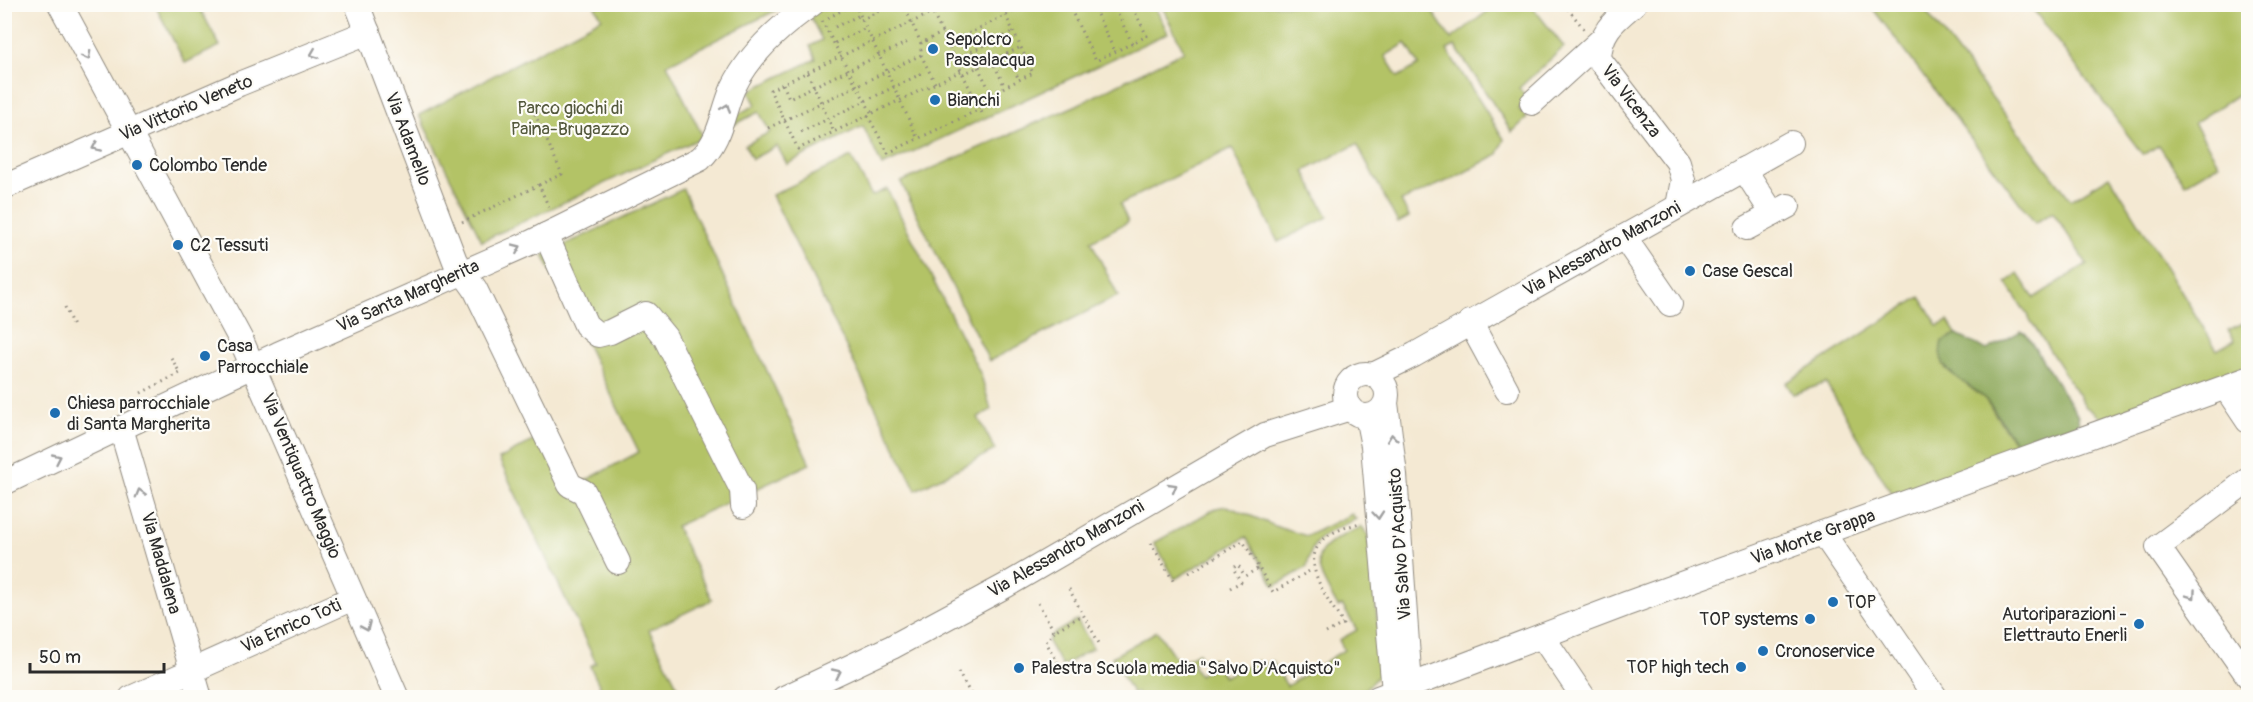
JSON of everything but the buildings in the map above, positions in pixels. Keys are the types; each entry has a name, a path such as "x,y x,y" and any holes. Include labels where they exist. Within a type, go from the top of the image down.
{"street":[{"name":"Via Ventiquattro Maggio","path":"60,4 128,133 231,301 253,366 397,698"},
{"name":"Via Adamello","path":"357,4 455,261 475,289 570,484 584,492 618,562"},
{"name":"Via Santa Margherita","path":"4,483 253,366 463,271 549,223 700,159 715,143 726,106 743,70 765,43 789,20 812,4"},
{"name":"Via Vicenza","path":"1634,4 1615,20 1598,43 1599,59 1678,162 1683,180 1678,206"},
{"name":"Via Vittorio Veneto","path":"4,187 368,32"},
{"path":"1532,103 1598,43"},
{"name":"Via Alessandro Manzoni","path":"784,698 892,647 998,590 1265,435 1373,398 1414,355 1791,143"},
{"path":"1744,169 1781,210 1748,228"},
{"path":"549,223 586,325 598,335 610,332 646,314 665,336 742,490 743,506"},
{"path":"1624,237 1670,304"},
{"path":"1470,322 1507,390"},
{"name":"Via Monte Grappa","path":"1397,692 1542,636 2248,379"},
{"path":"2226,388 2248,421"},
{"name":"Via Salvo D'Acquisto","path":"1373,398 1373,446 1397,692"},
{"name":"Via Maddalena","path":"115,431 200,698"},
{"path":"2248,480 2158,547 2248,676"},
{"path":"1823,533 1936,698"},
{"name":"Via Enrico Toti","path":"131,698 353,598"},
{"path":"1542,636 1584,698"}],"path":[{"path":"868,116 871,112 822,21 854,4 918,139"},
{"path":"903,4 921,43 921,55 935,83"},
{"path":"868,116 888,153 981,111 928,4"},
{"path":"976,101 1033,73 1013,32 1003,4"},
{"path":"947,44 1029,4"},
{"path":"1068,4 1096,61 1147,36 1131,4"},
{"path":"1092,4 1115,51"},
{"path":"1096,12 1113,4 1132,43"},
{"path":"1564,4 1598,43"},
{"path":"950,5 770,90 798,149 935,83 978,67 1020,47"},
{"path":"835,27 883,9"},
{"path":"834,44 866,28"},
{"path":"955,59 1013,32"},
{"path":"921,43 942,33"},
{"path":"783,84 789,98 910,41"},
{"path":"1006,53 1019,80"},
{"path":"768,128 921,55"},
{"path":"992,60 1005,87"},
{"path":"978,67 991,93"},
{"path":"801,132 925,72"},
{"path":"807,73 834,132"},
{"path":"459,224 562,174 535,114 550,108"},
{"path":"539,185 549,223"},
{"path":"65,307 74,329"},
{"path":"141,393 180,373 169,354"},
{"path":"1326,633 1343,624 1313,570 1316,549 1324,538 1359,522"},
{"path":"1189,573 1243,541 1273,592 1313,570"},
{"path":"1151,543 1174,582"},
{"path":"1230,588 1241,582 1233,568 1239,565 1245,576 1259,568"},
{"path":"1069,590 1100,645"},
{"path":"1038,603 1054,631"},
{"path":"1060,667 1046,642 1054,631 1083,615"},
{"path":"958,672 972,698"}],"green space":[{"path":"155,5 198,5 220,46 185,63"},
{"name":"Parco giochi di Paina-Brugazzo","path":"594,5 787,5 667,64 703,137 482,241 419,115 602,18"},
{"path":"829,5 1154,5 1168,33 882,166 863,126 787,164 777,146 752,159 745,145 770,132 759,112 735,124 732,117 756,105 749,91 816,59 810,46 822,40 809,14"},
{"path":"1161,5 1428,5 1451,39 1496,5 1531,5 1564,47 1519,88 1528,100 1519,109 1527,118 1512,132 1455,46 1447,50 1504,139 1498,154 1456,177 1401,201 1409,217 1398,223 1357,144 1304,171 1328,217 1278,242 1232,148 1120,204 1128,222 1091,241 1118,296 989,361 901,182 1077,105 1184,51","holes":["1406,43 1419,65 1398,77 1385,56"]},
{"path":"1870,5 1921,5 2071,200 2110,176 2217,350 2235,340 2228,330 2248,321 2248,366 2104,420 2086,407 2006,282 2018,274 2034,298 2087,264 2053,212 2035,223"},
{"path":"2030,5 2248,5 2248,88 2194,123 2219,164 2185,184 2159,145 2143,155"},
{"path":"851,157 872,196 887,189 981,375 991,410 978,417 995,450 916,490 772,195"},
{"path":"683,189 810,464 676,526 712,600 649,630 683,697 605,697 590,666 596,663 499,459 542,436 581,483 639,452 543,255"},
{"path":"1920,297 1938,326 1948,321 1957,335 1951,336 1943,364 1946,369 1985,399 2020,451 1893,496 1826,383 1793,394 1786,383"},
{"path":"2021,331 2026,334 2078,416 2079,426 2073,432 2020,451 1991,406 1979,393 1947,369 1940,352 1942,341 1957,335 1987,350"},
{"path":"1227,506 1280,528 1307,536 1352,514 1356,519 1323,536 1313,547 1307,567 1275,586 1246,537 1175,579 1154,543 1216,508"},
{"path":"1362,527 1368,535 1383,671 1359,695 1351,698 1139,697 1137,692 1133,694 1112,657 1157,631 1179,663 1198,653 1201,658 1192,663 1199,675 1211,668 1207,661 1213,658 1224,677 1258,661 1261,667 1272,661 1287,686 1344,650 1339,640 1357,630 1342,605 1338,607 1322,577 1319,557 1331,542"},
{"path":"1077,620 1093,648 1062,666 1048,642 1050,636"}],"place":[{"name":"Sepolcro Passalacqua","path":"933,49"},
{"name":"Bianchi","path":"935,100"},
{"name":"Colombo Tende","path":"137,165"},
{"name":"C2 Tessuti","path":"178,245"},
{"name":"Case Gescal","path":"1690,271"},
{"name":"Casa Parrocchiale","path":"205,356"},
{"name":"Chiesa parrocchiale di Santa Margherita","path":"55,413"},
{"name":"TOP","path":"1833,602"},
{"name":"TOP systems","path":"1810,619"},
{"name":"Autoriparazioni - Elettrauto Enerli","path":"2139,624"},
{"name":"Cronoservice","path":"1763,651"},
{"name":"TOP high tech","path":"1741,667"},
{"name":"Palestra Scuola media \"Salvo D'Acquisto\"","path":"1019,668"}]}
